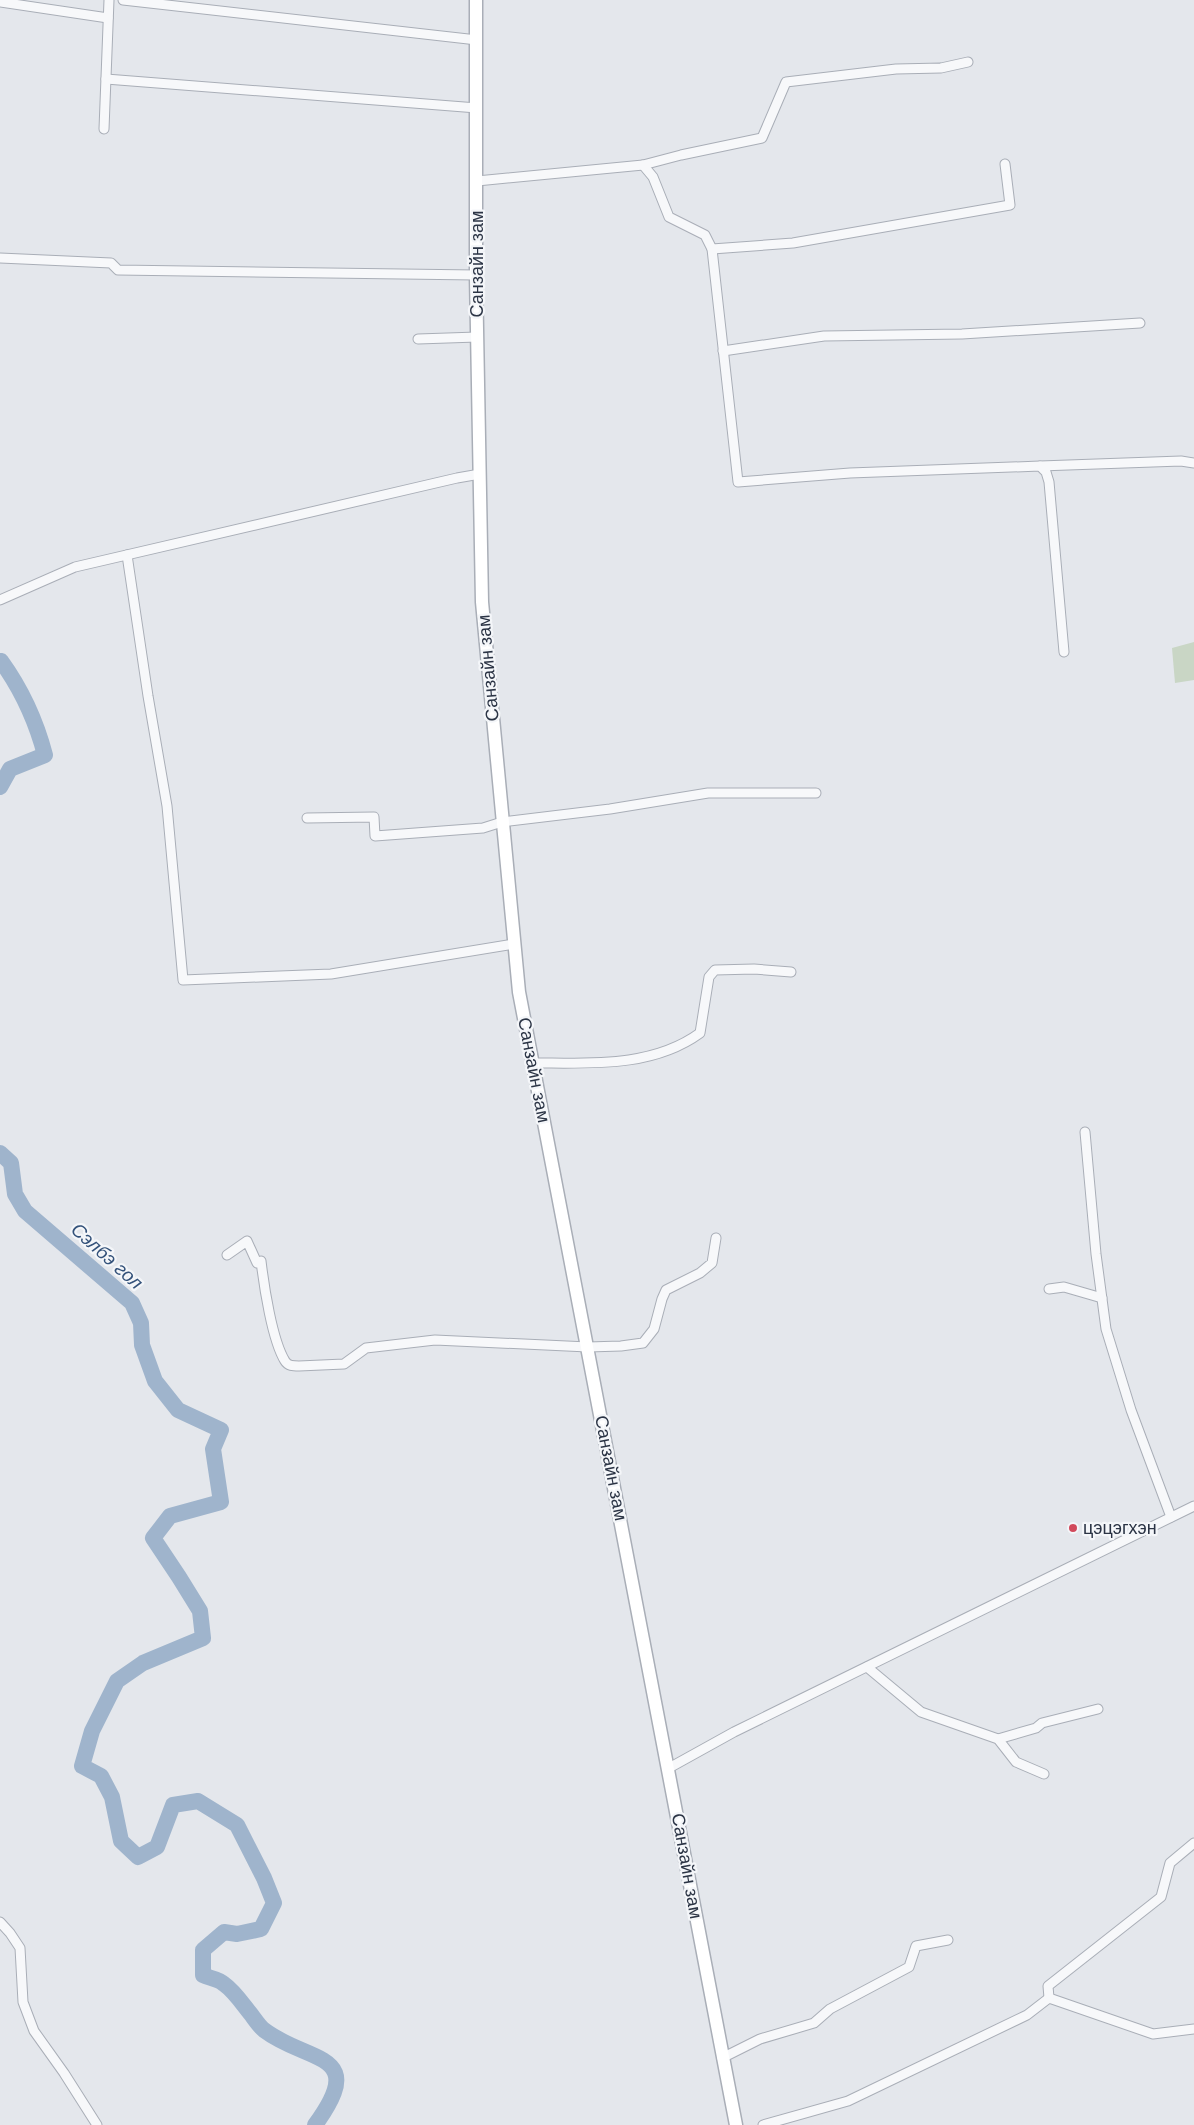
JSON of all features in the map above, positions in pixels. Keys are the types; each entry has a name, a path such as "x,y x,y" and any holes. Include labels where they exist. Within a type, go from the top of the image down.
{"main road":[{"name":"Санзайн зам","path":"476,0 476,275 482,602 519,992 736,2125"}],"street":[{"path":"104,129 109,0"},
{"path":"122,0 477,40"},
{"path":"0,2 108,18"},
{"path":"477,181 643,165 762,138 786,82 896,69 941,68 968,62"},
{"path":"106,79 477,108"},
{"path":"712,249 794,243 1010,205 1005,164"},
{"path":"643,165 653,178 669,218 705,235 712,249 738,482 850,473 1180,461 1194,463"},
{"path":"0,258 111,263 118,270 476,275"},
{"path":"723,351 824,336 962,334 1140,323"},
{"path":"418,339 477,337"},
{"path":"1040,466 1046,472 1049,482 1064,652"},
{"path":"0,600 75,567 480,474"},
{"path":"127,555 148,696 168,806 183,980 331,974 514,944"},
{"path":"307,818 374,817 376,836 484,828 502,822 610,809 708,793 816,793"},
{"path":"533,1063 624,1061 644,1058 663,1052 691,1040 700,1033 709,977 715,970 754,969 791,972"},
{"path":"1085,1132 1096,1254 1106,1329 1131,1410 1171,1517"},
{"path":"227,1255 247,1242 257,1263 262,1262 264,1290 277,1340 286,1362 292,1366 344,1364 366,1348 435,1340 588,1347 643,1343 654,1329 666,1290 700,1272 712,1263 716,1238"},
{"path":"1049,1289 1064,1287 1102,1298"},
{"path":"669,1768 734,1732 1194,1506"},
{"path":"867,1667 921,1712 998,1739 1016,1762 1044,1774"},
{"path":"998,1739 1036,1728 1042,1723 1098,1709"},
{"path":"1049,1998 1048,1986 1161,1897 1170,1864 1194,1843"},
{"path":"0,1922 20,1948 23,2002 34,2031 64,2072 97,2125"},
{"path":"722,2058 760,2039 814,2024 830,2009 909,1967 916,1946 948,1940"},
{"path":"1049,1998 1154,2034 1194,2029"},
{"path":"763,2125 848,2101 1027,2015 1049,1998"}],"green space":[{"path":"1194,642 1194,680 1175,683 1172,648"}],"waterway":[{"path":"0,787 10,769 45,755 28,706 1,661"},
{"name":"Сэлбэ гол","path":"0,1153 11,1163 15,1194 25,1211 132,1303 141,1323 142,1345 155,1381 178,1410 221,1430 213,1449 221,1502 170,1516 153,1538 200,1611 203,1638 143,1663 117,1681 92,1731 82,1766 101,1776 112,1797 121,1841 138,1857 157,1847 173,1805 198,1801 237,1825 264,1878 274,1903 261,1929 237,1934 224,1932 203,1950 203,1975 219,1981 228,1987 264,2030 281,2041 327,2062 334,2071 336,2084 330,2101 315,2125"}],"place":[{"name":"цэцэгхэн","path":"1073,1528"}]}
